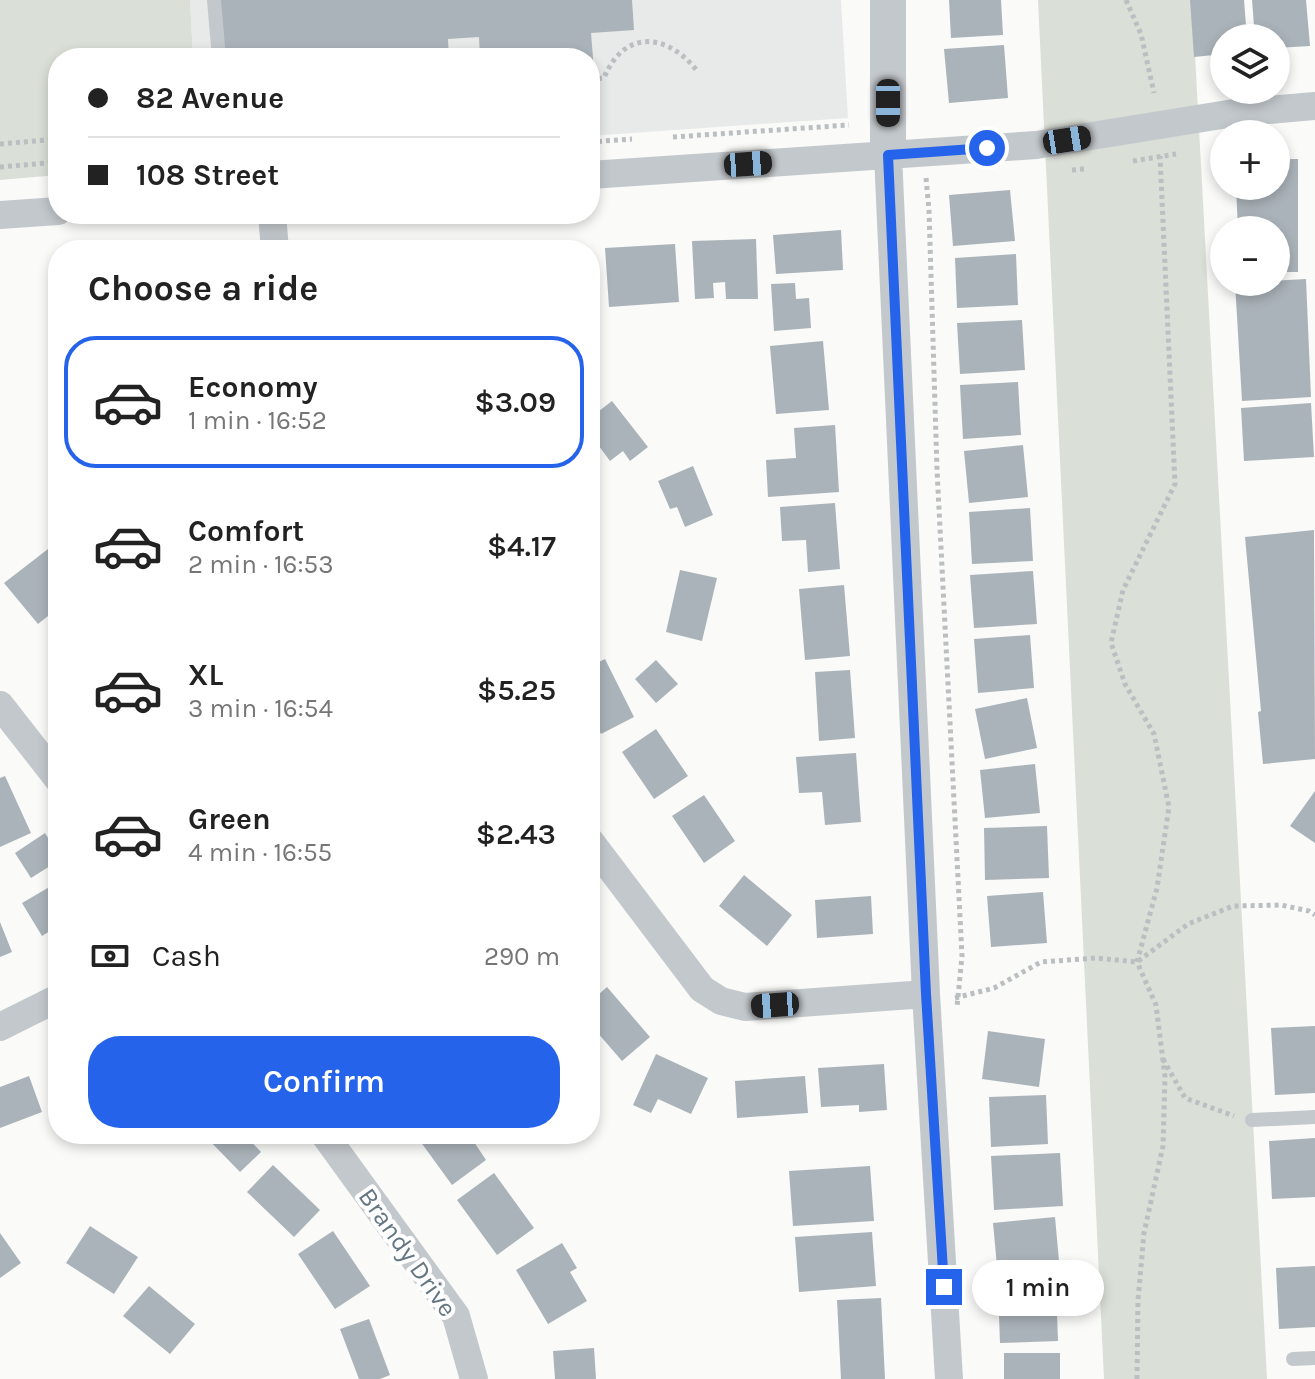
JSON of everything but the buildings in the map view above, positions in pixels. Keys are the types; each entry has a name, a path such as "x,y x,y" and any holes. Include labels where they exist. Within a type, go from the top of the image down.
{"street":[{"path":"888,0 888,155 937,996 949,1379"},
{"path":"600,174 1036,145 1234,113 1315,106"},
{"path":"0,215 48,212"},
{"path":"0,705 48,766"},
{"path":"600,854 702,989 721,1001 745,1007 937,996"},
{"path":"0,1027 48,1003"},
{"name":"Brandy Drive","path":"331,1144 456,1316 474,1379"}],"lane":[{"path":"214,0 218,48"},
{"path":"1252,1120 1315,1117"},
{"path":"1293,1359 1315,1358"}],"path":[{"path":"1126,0 1141,34 1154,93"},
{"path":"600,78 604,78 621,52 649,40 669,45 685,55 698,72"},
{"path":"673,137 849,125"},
{"path":"600,141 632,139"},
{"path":"0,144 48,140"},
{"path":"1133,161 1160,156 1161,162 1175,484 1123,590 1111,643 1125,684 1154,734 1169,807 1157,888 1137,962 1156,1005 1165,1077 1163,1146 1144,1233 1138,1300 1137,1379"},
{"path":"0,167 48,163"},
{"path":"1069,170 1084,169"},
{"path":"939,178 925,178 929,210 937,470 962,956 956,1013"},
{"path":"937,996 958,997 994,988 1041,962 1096,958 1137,962 1188,924 1233,906 1281,905 1315,915"},
{"path":"1163,1058 1185,1098 1252,1120"}],"shaded area":[{"path":"0,0 190,0 192,48 48,48 48,176 0,180"},
{"path":"190,0 841,0 848,118 600,135 600,48 192,48"},
{"path":"1038,0 1192,0 1267,1379 1104,1379"}],"route":[{"path":"944,1287 926,994 888,155 987,148"}]}
